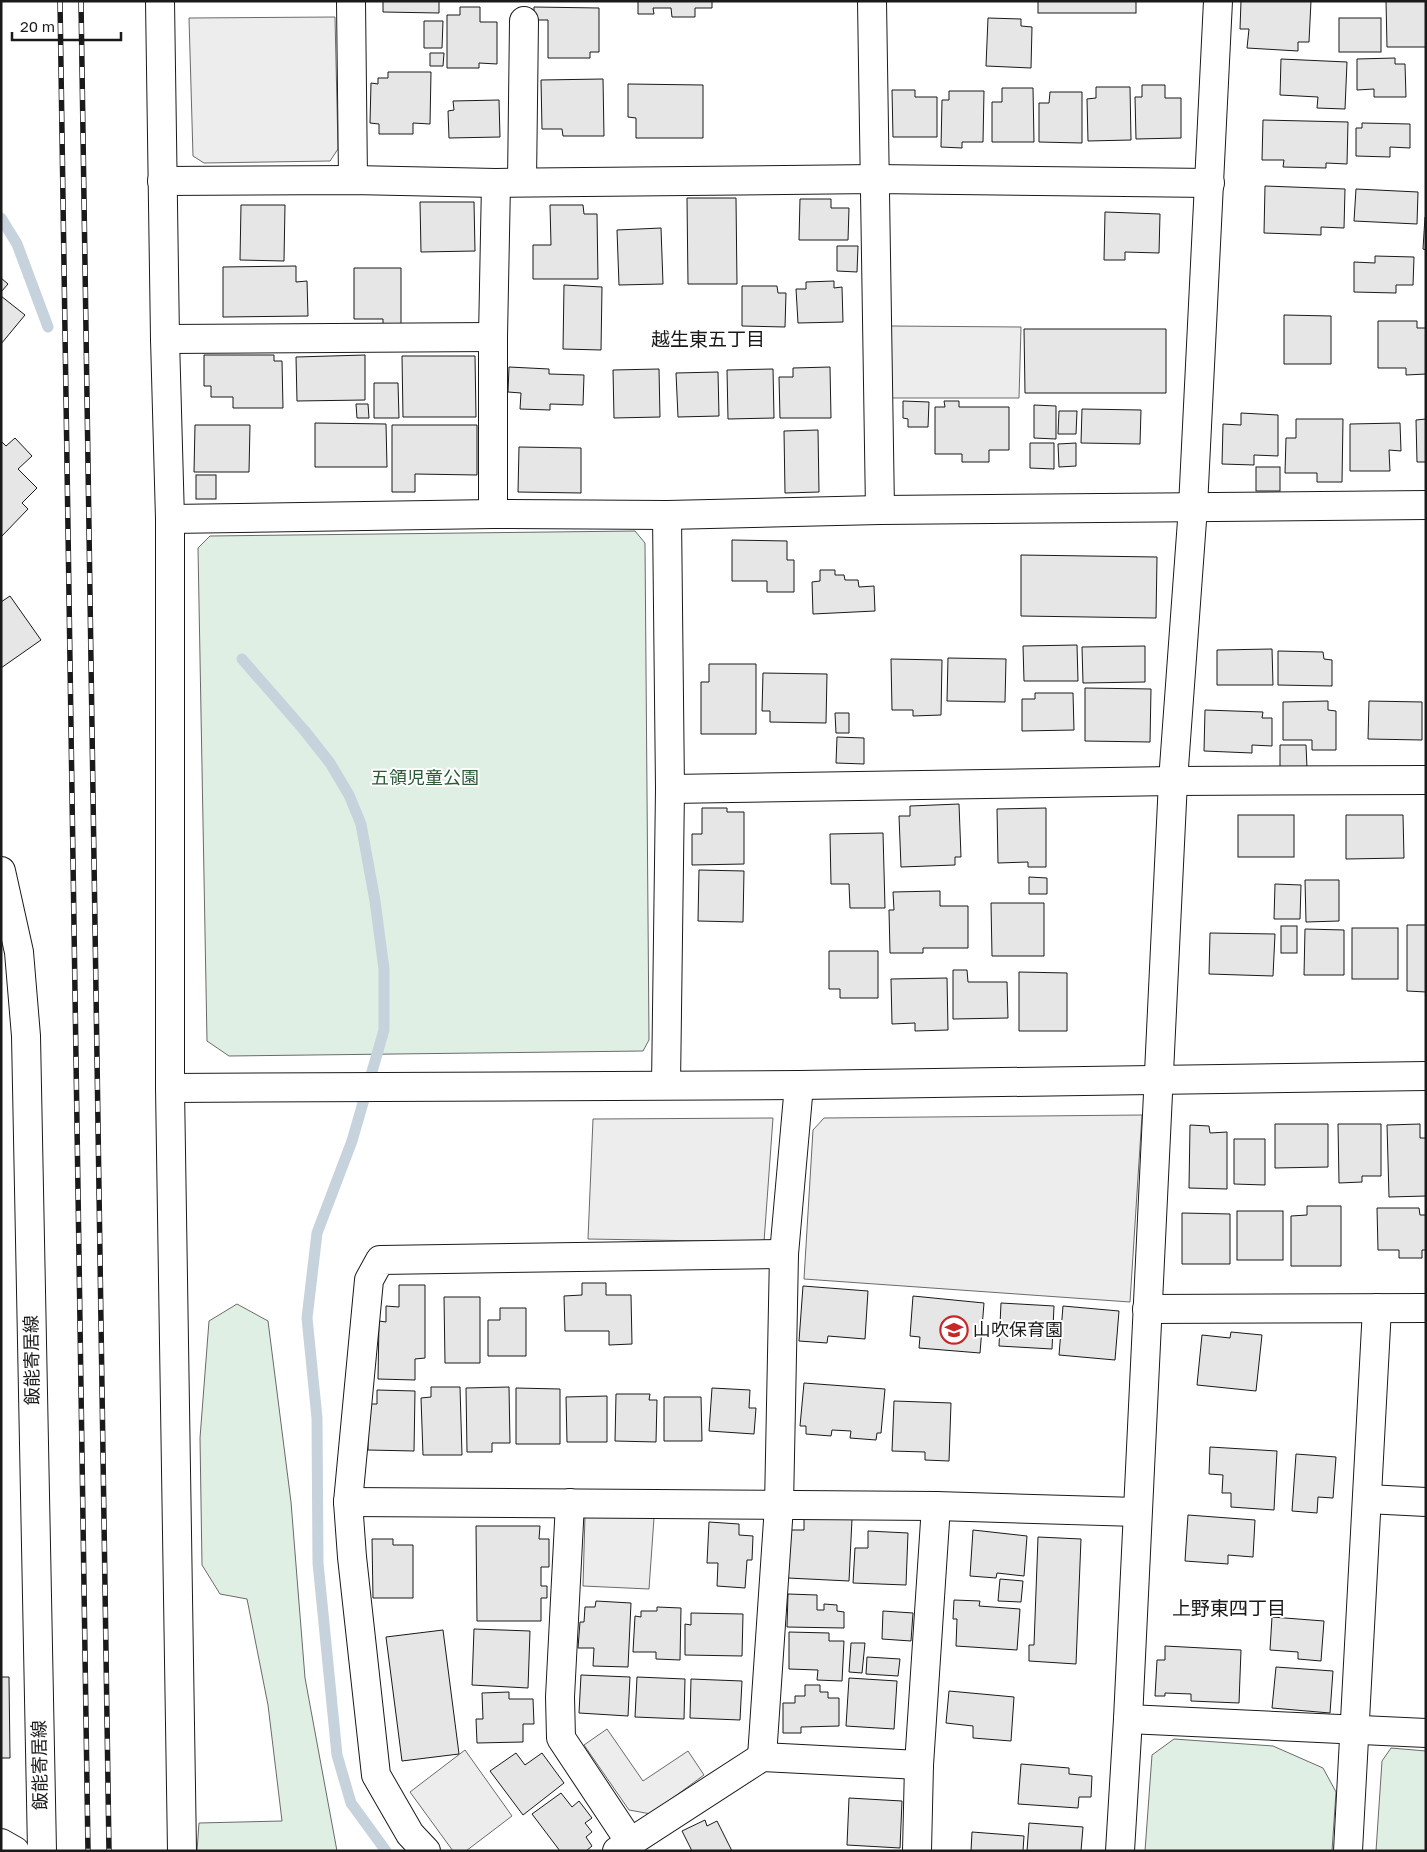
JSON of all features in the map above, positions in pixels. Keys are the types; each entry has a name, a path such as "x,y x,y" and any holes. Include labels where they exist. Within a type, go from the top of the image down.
{"street":[{"path":"160,1 165,339 170,518 170,1088 182,1851"},
{"path":"351,1 353,180"},
{"path":"872,1 880,510"},
{"path":"1120,1851 1173,781 1193,507 1218,1"},
{"path":"494,514 493,337 524,21"},
{"path":"162,181 875,180 1210,183"},
{"path":"165,339 493,337"},
{"path":"170,518 494,514 667,515 880,510 1426,505"},
{"path":"666,1085 670,788 667,515"},
{"path":"670,788 1173,781 1426,780"},
{"name":"飯能寄居線","path":"1,872 19,952 26,1036 42,1851"},
{"path":"170,1088 799,1085 1426,1076"},
{"path":"762,1757 779,1506 784,1254 799,1085"},
{"path":"426,1851 410,1834 376,1775 348,1502 369,1280 380,1260 784,1254"},
{"path":"1348,1851 1377,1308"},
{"path":"1147,1309 1426,1308"},
{"path":"1367,1499 1426,1502"},
{"path":"348,1502 936,1506 1137,1512"},
{"path":"570,1503 560,1697 561,1738 623,1846 762,1757 919,1765"},
{"path":"917,1851 919,1765 936,1506"},
{"path":"1128,1719 1426,1733"},
{"path":"1,1843 15,1851"}],"green space":[{"name":"五領児童公園","path":"635,531 645,543 649,1040 643,1051 229,1056 207,1041 198,548 210,536"},
{"path":"237,1304 268,1321 291,1502 305,1678 337,1851 197,1851 199,1823 282,1821 268,1705 247,1599 220,1594 202,1565 200,1438 209,1321"},
{"path":"1174,1739 1273,1746 1323,1768 1336,1792 1332,1851 1145,1851 1152,1755"},
{"path":"1391,1748 1426,1751 1426,1851 1376,1851 1382,1761"}],"shaded area":[{"path":"335,17 338,149 330,161 204,163 193,156 189,18"},
{"path":"891,326 1021,327 1019,398 891,398"},
{"path":"1142,1115 1130,1302 804,1279 813,1130 824,1118"},
{"path":"773,1118 764,1242 588,1239 593,1119"},
{"path":"585,1515 654,1518 649,1589 583,1586"},
{"path":"607,1729 643,1781 688,1751 704,1775 651,1814 629,1810 584,1745"},
{"path":"465,1750 512,1816 466,1851 453,1851 410,1792"}],"building":[{"path":"383,1 439,1 439,13 383,12"},
{"path":"638,1 712,1 712,8 695,8 695,17 672,17 671,8 653,8 654,14 638,14"},
{"path":"1038,1 1136,1 1136,13 1038,13"},
{"path":"1241,1 1311,1 1309,42 1298,42 1298,51 1247,48 1249,29 1240,29"},
{"path":"1386,1 1426,1 1426,47 1387,47"},
{"path":"460,7 480,7 480,22 497,22 497,64 479,63 479,68 447,68 447,15 460,15"},
{"path":"534,7 599,8 599,52 590,52 590,58 548,58 548,20 534,20"},
{"path":"988,18 1021,19 1021,26 1032,27 1031,68 986,66"},
{"path":"1339,18 1381,18 1381,52 1339,52"},
{"path":"424,21 443,21 442,48 424,48"},
{"path":"430,53 444,53 443,66 430,66"},
{"path":"1395,58 1395,64 1405,64 1406,97 1374,97 1374,89 1357,90 1357,59"},
{"path":"1281,59 1347,62 1345,109 1317,108 1318,97 1280,95"},
{"path":"388,72 431,72 430,124 413,123 413,134 379,134 379,124 370,123 371,83 378,84 378,78 388,78"},
{"path":"603,79 604,136 563,136 562,129 542,129 541,80"},
{"path":"628,84 703,85 703,138 636,138 636,118 628,117"},
{"path":"1142,85 1165,85 1165,98 1181,98 1181,138 1136,139 1135,97 1142,97"},
{"path":"1096,87 1130,87 1131,140 1088,141 1087,99 1096,98"},
{"path":"1002,88 1033,88 1034,142 992,142 992,102 1002,102"},
{"path":"892,90 915,90 915,97 937,97 937,137 893,137"},
{"path":"949,91 984,91 983,142 962,142 962,148 941,147 942,100 949,100"},
{"path":"1050,92 1082,92 1082,143 1039,142 1039,103 1049,103"},
{"path":"499,100 500,137 449,138 448,111 454,110 453,101"},
{"path":"1263,120 1348,122 1347,164 1326,163 1326,168 1283,167 1284,160 1262,160"},
{"path":"1362,123 1410,124 1410,148 1390,147 1390,157 1356,156 1356,128 1362,128"},
{"path":"1265,186 1345,189 1344,228 1321,227 1321,235 1264,233"},
{"path":"1356,189 1418,192 1417,224 1354,221"},
{"path":"687,198 736,198 737,284 688,284"},
{"path":"800,199 831,199 831,208 849,208 848,240 799,240"},
{"path":"420,202 474,202 475,251 421,252"},
{"path":"241,205 285,205 284,261 240,260"},
{"path":"550,205 583,205 584,214 597,214 598,279 533,279 533,245 551,245"},
{"path":"1105,212 1160,214 1159,253 1125,252 1125,260 1104,260"},
{"path":"1426,217 1426,250 1423,249"},
{"path":"661,228 663,284 619,285 617,230"},
{"path":"837,246 858,246 857,272 837,271"},
{"path":"1375,256 1414,257 1413,285 1396,285 1396,293 1354,292 1354,262 1375,263"},
{"path":"296,266 296,282 307,281 308,316 223,317 223,267"},
{"path":"354,268 401,268 401,327 383,327 383,319 354,319"},
{"path":"1,278 8,284 1,292"},
{"path":"834,281 834,288 842,287 843,322 798,323 796,289 806,289 806,282"},
{"path":"564,285 602,287 601,350 563,349"},
{"path":"742,286 777,286 778,293 786,293 785,327 742,326"},
{"path":"1,296 25,315 1,344"},
{"path":"1284,315 1331,316 1331,364 1284,364"},
{"path":"1378,321 1417,321 1417,328 1426,328 1426,374 1406,375 1406,368 1378,368"},
{"path":"1024,329 1166,329 1166,393 1025,393"},
{"path":"204,355 274,355 274,361 282,361 283,408 233,408 233,397 211,397 211,386 204,386"},
{"path":"365,355 365,400 297,401 296,357"},
{"path":"402,356 475,356 476,417 403,417"},
{"path":"509,367 549,369 549,374 584,375 583,405 550,404 550,410 520,409 521,393 508,392"},
{"path":"830,367 831,418 780,418 779,377 793,377 793,368"},
{"path":"659,369 660,417 614,418 613,370"},
{"path":"773,369 774,418 728,419 727,370"},
{"path":"718,372 719,416 678,417 676,373"},
{"path":"374,383 398,383 399,418 374,418"},
{"path":"903,401 929,402 928,427 908,427 908,419 903,418"},
{"path":"944,401 959,401 959,407 1009,407 1009,450 989,450 989,462 962,462 962,454 935,454 935,407 945,407"},
{"path":"356,404 368,404 369,418 357,418"},
{"path":"1034,405 1056,406 1056,439 1034,438"},
{"path":"1082,409 1141,410 1140,444 1081,443"},
{"path":"1059,411 1077,411 1076,434 1058,434"},
{"path":"1241,413 1278,415 1278,456 1254,455 1254,465 1222,464 1223,424 1241,425"},
{"path":"1296,419 1343,419 1342,482 1317,482 1317,473 1285,473 1286,438 1296,438"},
{"path":"1426,419 1426,462 1417,462 1416,420"},
{"path":"315,423 386,424 387,467 315,467"},
{"path":"1400,423 1401,451 1389,450 1390,471 1350,471 1350,424"},
{"path":"195,425 250,425 249,472 194,472"},
{"path":"392,425 477,425 477,475 415,474 415,492 392,492"},
{"path":"818,430 819,492 785,493 784,431"},
{"path":"15,438 32,456 18,469 37,488 22,503 28,509 1,537 1,441 6,446"},
{"path":"1030,443 1054,443 1054,469 1030,468"},
{"path":"1076,443 1076,466 1059,467 1058,444"},
{"path":"519,447 581,448 581,493 518,492"},
{"path":"1256,467 1280,467 1280,491 1256,491"},
{"path":"196,475 216,475 216,499 196,499"},
{"path":"732,540 787,541 787,560 794,560 794,592 767,592 767,581 732,581"},
{"path":"1021,555 1157,557 1156,618 1021,616"},
{"path":"820,570 835,570 835,575 844,575 845,580 858,580 859,587 874,586 875,611 813,614 812,582 820,581"},
{"path":"10,596 41,640 1,668 1,602"},
{"path":"1077,645 1078,681 1024,681 1023,646"},
{"path":"1145,646 1145,682 1083,683 1082,647"},
{"path":"1272,649 1273,685 1217,685 1217,650"},
{"path":"1278,651 1323,652 1324,659 1332,660 1332,686 1278,685"},
{"path":"948,658 1006,659 1005,702 947,701"},
{"path":"891,659 942,660 941,715 913,716 913,710 892,710"},
{"path":"709,664 756,664 756,734 701,734 701,682 709,682"},
{"path":"763,673 827,674 826,723 770,722 770,711 762,711"},
{"path":"1085,688 1151,689 1150,742 1085,741"},
{"path":"1035,693 1073,693 1074,730 1022,731 1022,699 1035,699"},
{"path":"1328,701 1328,710 1336,711 1336,750 1312,750 1312,740 1283,740 1283,702"},
{"path":"1369,701 1422,702 1422,740 1368,739"},
{"path":"1205,710 1263,712 1262,718 1272,718 1272,746 1252,745 1252,753 1204,751"},
{"path":"835,713 849,713 849,733 836,733"},
{"path":"837,737 864,738 864,764 836,763"},
{"path":"1280,745 1306,745 1307,768 1280,768"},
{"path":"959,804 961,857 955,857 955,865 901,867 899,816 910,816 910,806"},
{"path":"702,808 727,808 727,812 744,812 744,864 692,865 692,834 702,834"},
{"path":"1046,808 1046,867 1028,867 1028,862 998,863 997,809"},
{"path":"1238,815 1294,815 1294,857 1238,857"},
{"path":"1346,815 1403,815 1404,858 1346,859"},
{"path":"883,833 885,908 850,908 849,884 831,884 830,834"},
{"path":"699,870 744,871 743,922 698,921"},
{"path":"1029,877 1047,878 1047,894 1029,894"},
{"path":"1305,880 1339,880 1339,921 1306,922"},
{"path":"1275,884 1301,885 1300,919 1274,919"},
{"path":"940,891 940,906 968,906 968,948 923,948 923,953 890,953 889,910 894,910 893,892"},
{"path":"991,903 1044,903 1044,956 992,956"},
{"path":"1407,925 1426,925 1426,992 1407,991"},
{"path":"1281,926 1297,926 1297,953 1281,953"},
{"path":"1352,928 1398,928 1398,979 1352,979"},
{"path":"1305,929 1344,930 1344,975 1304,975"},
{"path":"1210,933 1275,934 1273,976 1209,974"},
{"path":"829,951 878,951 878,998 840,998 840,989 829,989"},
{"path":"953,970 967,970 968,982 1007,982 1008,1018 953,1019"},
{"path":"1019,972 1067,973 1067,1031 1019,1031"},
{"path":"947,978 948,1030 915,1031 915,1023 892,1024 891,979"},
{"path":"1275,1124 1328,1124 1328,1167 1275,1168"},
{"path":"1338,1124 1381,1124 1381,1176 1362,1176 1362,1182 1339,1183"},
{"path":"1420,1124 1420,1138 1426,1138 1426,1196 1389,1197 1387,1125"},
{"path":"1190,1125 1209,1126 1210,1133 1227,1132 1227,1189 1189,1188"},
{"path":"1234,1139 1265,1139 1265,1185 1234,1184"},
{"path":"1307,1206 1341,1206 1341,1266 1291,1266 1291,1216 1307,1215"},
{"path":"1377,1208 1419,1208 1420,1215 1426,1215 1426,1250 1422,1250 1422,1258 1399,1258 1399,1250 1378,1250"},
{"path":"1237,1211 1283,1211 1283,1260 1237,1260"},
{"path":"1182,1213 1230,1214 1230,1264 1182,1264"},
{"path":"582,1283 606,1283 606,1295 631,1295 632,1344 609,1345 609,1331 565,1331 564,1296 582,1295"},
{"path":"399,1285 425,1285 425,1358 415,1359 415,1380 378,1379 379,1321 386,1322 386,1306 399,1307"},
{"path":"803,1286 868,1291 865,1339 828,1336 827,1343 799,1341"},
{"path":"913,1296 984,1303 980,1353 919,1348 920,1337 910,1336"},
{"path":"444,1297 480,1297 480,1363 445,1363"},
{"path":"1001,1303 1054,1306 1052,1349 999,1346"},
{"path":"1063,1306 1119,1311 1115,1360 1059,1355"},
{"path":"500,1308 526,1308 526,1356 488,1356 488,1320 500,1320"},
{"path":"1231,1332 1262,1335 1256,1391 1197,1385 1202,1335 1230,1338"},
{"path":"804,1383 885,1389 881,1433 877,1433 876,1440 850,1438 851,1431 832,1430 831,1436 806,1434 806,1426 800,1426"},
{"path":"431,1387 460,1387 462,1455 423,1455 421,1398 431,1397"},
{"path":"509,1387 510,1443 492,1443 492,1452 467,1452 466,1388"},
{"path":"516,1388 560,1389 560,1444 516,1444"},
{"path":"712,1388 750,1390 749,1408 756,1408 754,1434 709,1431"},
{"path":"377,1390 415,1391 414,1451 368,1450 368,1404 377,1404"},
{"path":"616,1394 650,1394 649,1400 657,1400 656,1442 615,1441"},
{"path":"607,1396 607,1442 567,1442 566,1397"},
{"path":"664,1397 701,1397 702,1441 664,1441"},
{"path":"894,1401 951,1403 949,1461 925,1460 925,1452 892,1451"},
{"path":"1210,1447 1277,1451 1274,1510 1231,1507 1231,1493 1222,1493 1223,1475 1209,1474"},
{"path":"1296,1454 1336,1457 1333,1498 1318,1497 1317,1513 1292,1511"},
{"path":"1188,1515 1255,1520 1253,1557 1228,1555 1228,1564 1185,1561"},
{"path":"804,1516 852,1519 849,1581 788,1578 790,1530 804,1530"},
{"path":"709,1522 739,1524 739,1535 753,1536 752,1560 747,1560 745,1588 717,1586 718,1563 707,1563"},
{"path":"476,1526 540,1526 539,1539 549,1539 549,1567 541,1567 541,1586 547,1586 547,1598 541,1598 541,1621 477,1621"},
{"path":"973,1530 1027,1536 1024,1576 997,1573 996,1578 970,1576"},
{"path":"868,1531 908,1533 906,1585 853,1583 855,1548 868,1548"},
{"path":"1038,1537 1081,1539 1076,1664 1029,1661 1029,1645 1034,1645"},
{"path":"372,1539 393,1539 393,1545 413,1545 413,1598 373,1598"},
{"path":"1000,1579 1023,1581 1021,1602 998,1601"},
{"path":"788,1594 817,1595 817,1610 824,1610 824,1604 837,1605 837,1611 844,1612 844,1628 787,1627"},
{"path":"954,1600 980,1601 979,1606 1020,1609 1017,1650 956,1646 957,1619 953,1619"},
{"path":"596,1601 631,1603 628,1667 593,1666 594,1648 578,1648 580,1622 584,1622 585,1607 595,1607"},
{"path":"657,1607 681,1608 680,1660 656,1659 656,1652 633,1652 635,1616 641,1617 641,1611 657,1611"},
{"path":"883,1611 913,1613 911,1641 882,1639"},
{"path":"691,1613 743,1614 742,1656 685,1655 685,1624 691,1625"},
{"path":"1272,1617 1324,1621 1321,1661 1298,1659 1298,1652 1270,1650"},
{"path":"474,1629 530,1631 528,1688 472,1685"},
{"path":"443,1630 459,1754 402,1761 386,1637"},
{"path":"789,1632 829,1633 829,1641 844,1641 842,1681 817,1680 818,1670 789,1669"},
{"path":"851,1643 865,1643 862,1673 849,1672"},
{"path":"1165,1646 1241,1650 1239,1703 1191,1701 1191,1694 1165,1693 1165,1696 1155,1696 1157,1660 1165,1660"},
{"path":"867,1657 900,1659 898,1676 866,1674"},
{"path":"1276,1667 1333,1671 1330,1713 1272,1708"},
{"path":"581,1675 630,1677 628,1716 579,1713"},
{"path":"1,1677 9,1677 10,1758 1,1758"},
{"path":"637,1677 685,1679 684,1719 635,1717"},
{"path":"849,1678 897,1681 894,1729 846,1726"},
{"path":"691,1679 742,1681 740,1720 690,1718"},
{"path":"805,1685 820,1685 820,1692 828,1692 828,1698 839,1698 839,1726 801,1727 801,1733 783,1733 783,1703 795,1703 795,1696 805,1696"},
{"path":"949,1691 1014,1697 1011,1741 973,1738 973,1726 946,1723"},
{"path":"509,1692 509,1699 533,1699 534,1724 523,1724 523,1742 477,1743 476,1719 483,1719 482,1693"},
{"path":"516,1753 525,1765 542,1753 564,1783 523,1815 490,1771"},
{"path":"1021,1764 1069,1768 1069,1774 1092,1776 1091,1797 1079,1797 1078,1808 1018,1804"},
{"path":"561,1793 572,1807 579,1801 592,1818 585,1823 592,1832 586,1837 592,1846 586,1851 560,1851 532,1814"},
{"path":"849,1798 902,1801 900,1848 847,1845"},
{"path":"705,1820 707,1826 717,1821 732,1851 692,1851 682,1831"},
{"path":"1029,1823 1083,1827 1081,1851 1027,1851"},
{"path":"972,1832 1024,1836 1023,1851 971,1851"}],"waterway":[{"path":"1,218 17,244 48,327"},
{"path":"242,659 330,763 349,795 361,824 375,901 384,969 384,1030 352,1141 317,1233 307,1318 317,1418 318,1563 337,1755 351,1803 386,1851"}],"railway":[{"path":"60,1 88,1851"},
{"path":"81,1 109,1851"}],"place":[{"name":"山吹保育園","path":"954,1330"}],"district":[{"name":"越生東五丁目","path":"708,339"},
{"name":"上野東四丁目","path":"1229,1608"}]}
